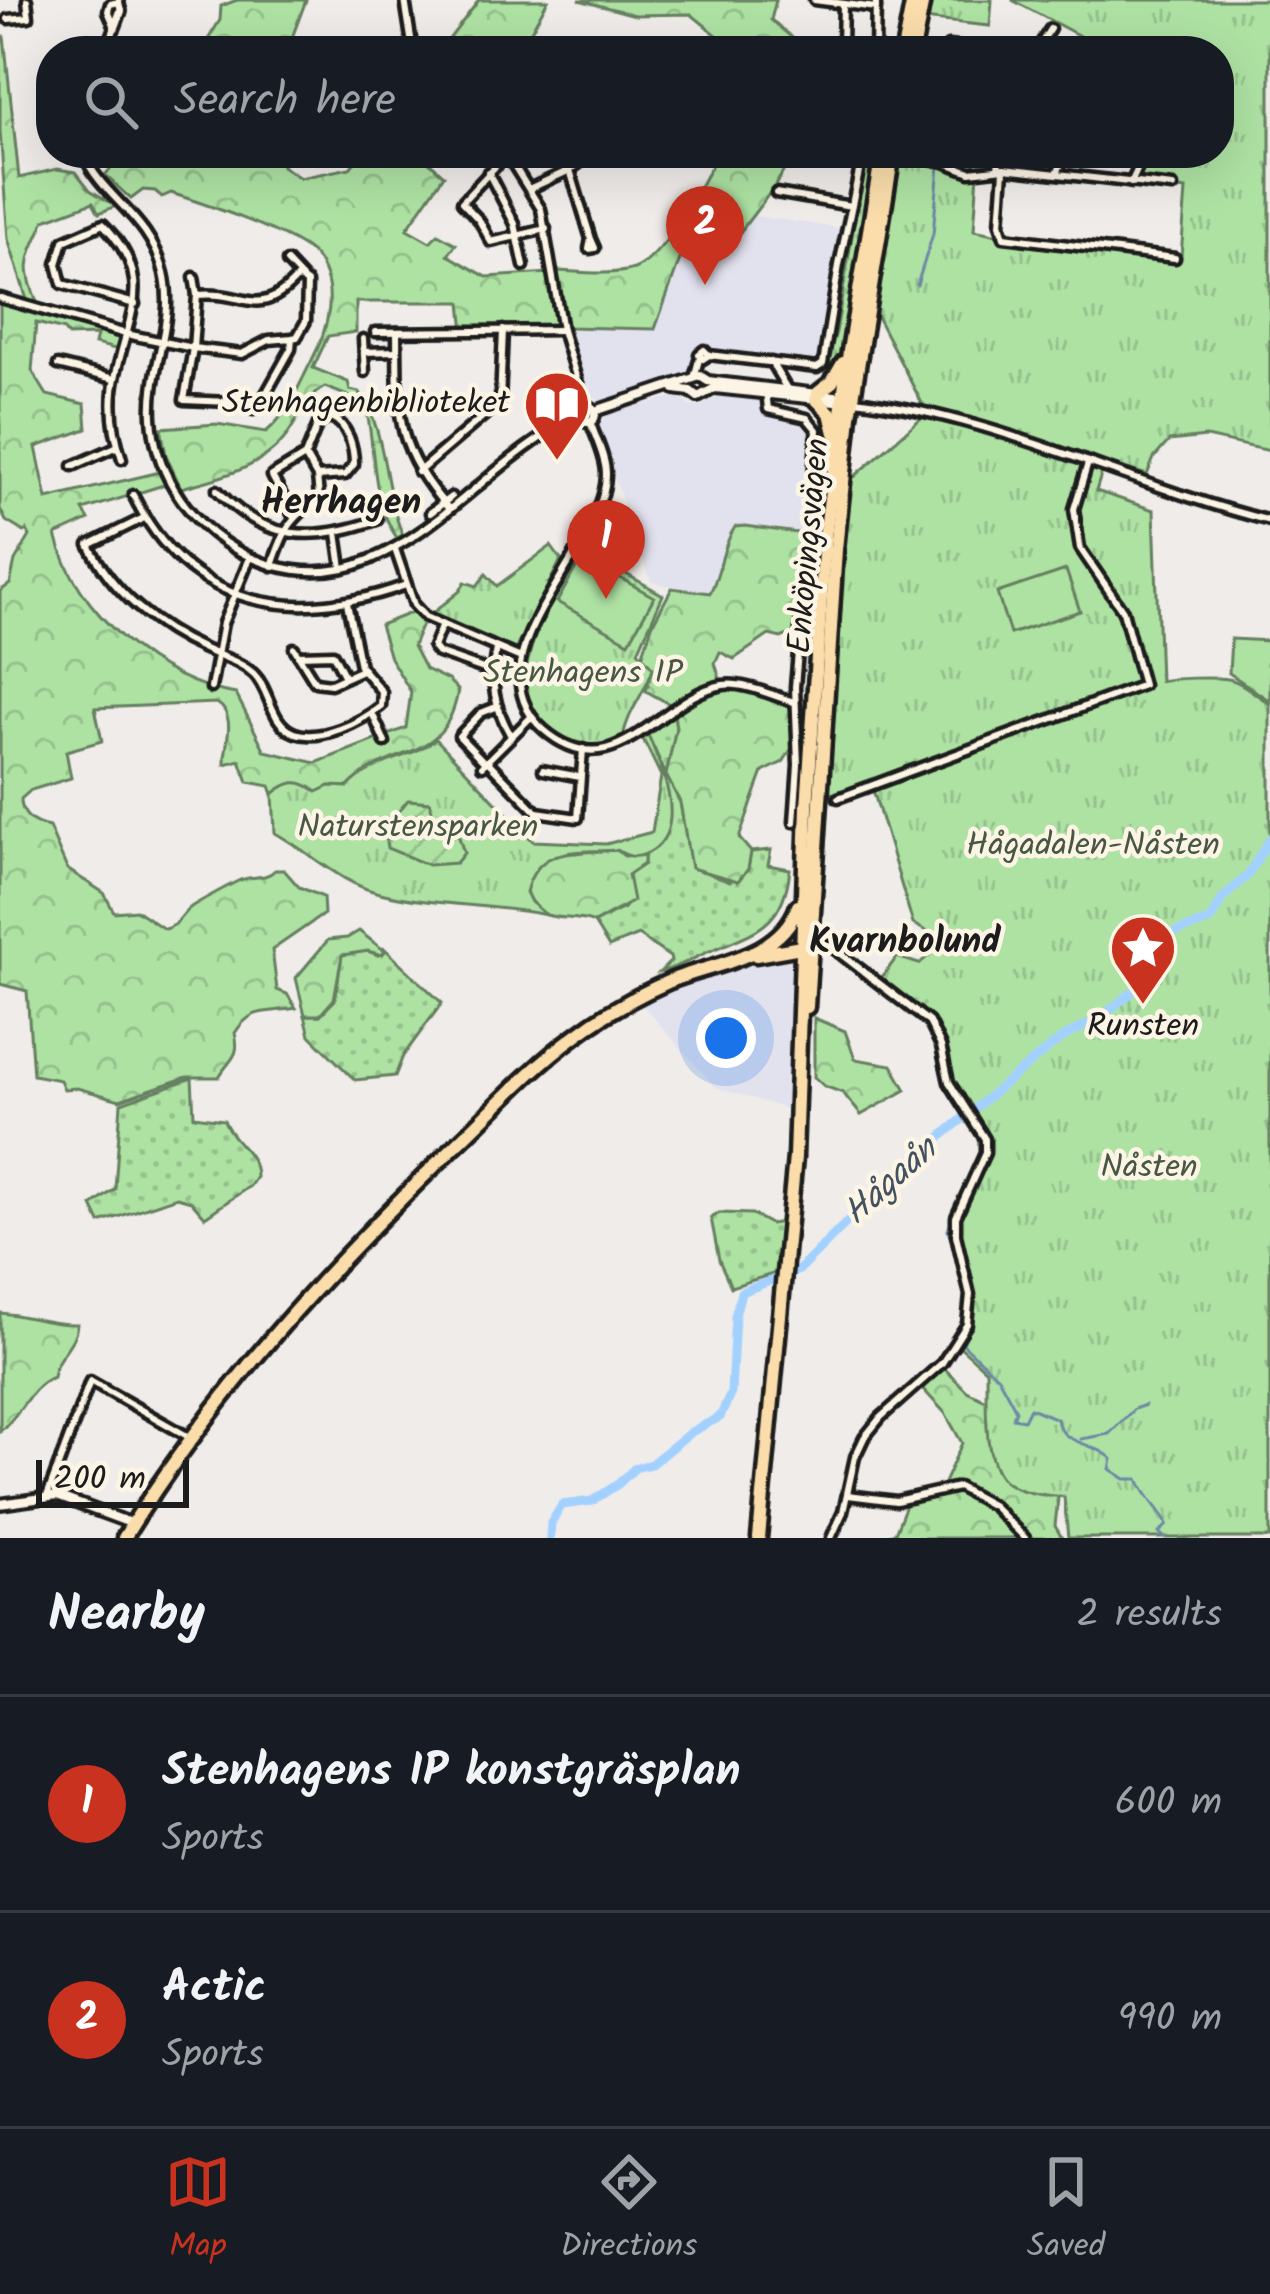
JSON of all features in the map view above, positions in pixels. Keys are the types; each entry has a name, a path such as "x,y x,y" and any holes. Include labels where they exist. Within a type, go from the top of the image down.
{"main road":[{"path":"905,36 913,0"},
{"path":"916,36 923,0"},
{"name":"Enköpingsvägen","path":"806,946 849,351 879,168"},
{"name":"Enköpingsvägen","path":"806,946 804,875 825,537 837,443 846,400 856,380 892,168"},
{"path":"837,443 832,416 817,396 832,382 849,351"},
{"path":"124,1538 192,1439 353,1246 568,1040 602,1016 668,982 763,946 792,921 804,875"},
{"path":"763,946 806,946"},
{"path":"743,956 806,946"},
{"path":"797,1121 800,965 806,946"},
{"path":"759,1538 804,1073 806,946"},
{"path":"787,952 800,965"}],"street":[{"path":"8,19 29,16 27,0"},
{"path":"405,0 411,36"},
{"path":"814,0 876,4 876,36"},
{"path":"112,36 115,27 121,11 121,3 113,1 108,8 115,27"},
{"path":"842,36 843,4"},
{"path":"1046,36 1050,29"},
{"path":"92,168 139,220 160,259 168,304 151,413 164,470 201,524 250,558 272,566 342,568 395,549 447,503 533,440 590,408 699,383 888,405 987,430 1224,510 1270,521"},
{"path":"492,168 462,202 479,220 490,242 546,229"},
{"path":"517,168 531,188 546,229 562,330 605,466 592,516 521,658 519,684 531,717 554,737 583,749 622,744 695,695 727,685 794,702"},
{"path":"531,188 573,168"},
{"path":"699,383 704,356 818,368 823,364 860,168"},
{"path":"961,168 1057,173 1173,188"},
{"path":"1001,168 1004,237 1175,258"},
{"path":"1057,173 1059,168"},
{"path":"1131,183 1138,168"},
{"path":"570,170 591,239"},
{"path":"488,172 507,203 524,266"},
{"path":"776,193 850,210"},
{"path":"122,459 112,410 114,379 135,304 132,267 103,224 64,241 57,264 62,284 135,304"},
{"path":"0,298 163,343 242,354 269,340 297,337 306,321 307,283 287,262"},
{"path":"194,278 193,348 184,400 230,401 253,410 291,349 292,338"},
{"path":"197,295 221,293 266,303 302,278"},
{"path":"418,472 500,402 503,330"},
{"path":"375,332 562,330"},
{"path":"397,332 400,426 418,472 447,503"},
{"path":"363,340 365,372"},
{"path":"364,352 397,351"},
{"path":"771,362 787,389"},
{"path":"58,364 114,379"},
{"path":"856,380 862,394 888,405"},
{"path":"766,390 817,396"},
{"path":"766,390 768,410 807,418 817,430 794,702 798,766 794,822"},
{"path":"579,416 590,421"},
{"path":"293,516 272,476 305,456 322,419 331,417 340,422 352,446 354,464 345,475 317,478"},
{"path":"73,466 118,446"},
{"path":"272,566 293,516 319,497 317,478 305,456"},
{"path":"838,798 1144,685 1123,610 1080,548 1075,508 1088,463"},
{"path":"217,490 251,519 283,531 338,533 377,520"},
{"path":"133,495 144,518 185,564 234,594 260,603 293,607 347,603 406,585"},
{"path":"430,512 447,503"},
{"path":"144,518 89,545 99,563 162,626 254,674 280,723 297,734 328,733 381,706 383,697 362,670 347,603"},
{"path":"338,533 342,568"},
{"path":"395,549 418,610 441,627 521,658"},
{"path":"211,688 234,594 250,558"},
{"path":"441,627 433,647 438,652 492,672"},
{"path":"496,649 492,672 496,706 512,736"},
{"path":"345,677 335,650 296,652 314,681 327,685 362,670"},
{"path":"307,690 314,681"},
{"path":"496,706 481,713 459,736 541,814 578,818 583,749"},
{"path":"372,713 385,742"},
{"path":"485,761 531,717"},
{"path":"543,770 580,777"},
{"path":"573,806 579,798"},
{"path":"806,946 829,945 929,1022 941,1046 949,1082 985,1139 985,1154 956,1217 970,1295 967,1324 937,1369 872,1427 855,1457 848,1495 831,1538"},
{"path":"47,1496 90,1381 192,1439"},
{"path":"848,1495 896,1501 958,1486 993,1506 1025,1538"},
{"path":"0,1504 47,1496 66,1498 133,1524"}],"shaded area":[{"path":"754,216 846,229 821,367 719,355 705,359 704,367 693,366 683,379 603,401 583,392 565,333 582,328 655,329 680,259 729,249"},
{"path":"681,395 689,406 699,407 719,396 764,399 765,405 800,415 815,425 810,534 735,527 710,593 651,582 598,430 607,413"},
{"path":"786,956 794,963 787,1109 715,1087 638,1000 713,969"}],"green space":[{"path":"237,0 306,0 293,36 210,36 220,20 221,6"},
{"path":"479,0 548,0 528,36 451,36"},
{"path":"579,0 776,0 771,20 790,36 718,36 691,14 635,15"},
{"path":"927,0 992,0 990,26 922,19"},
{"name":"Hågadalen-Nåsten","path":"1012,0 1270,0 1270,451 1206,437 1169,441 1147,475 1105,462 1096,491 1154,510 1160,681 1228,679 1270,704 1270,1538 1068,1538 1064,1497 1020,1490 999,1474 989,1447 986,1370 957,1344 967,1300 957,1218 984,1138 948,1084 933,1032 876,985 897,957 919,964 945,941 913,924 873,790 848,799 822,790 845,485 927,413 869,301 893,168 958,168 978,173 974,230 1047,245 1181,257 1186,190 1131,183 1138,168 1234,168 1234,36 1080,36"},
{"path":"0,36 4,36 19,178 57,169 76,172 90,190 116,206 99,213 93,202 45,220 28,263 39,307 28,303 8,239 0,131"},
{"path":"111,168 285,168 300,178 350,168 436,168 444,175 407,229 430,242 438,234 456,244 448,255 487,277 549,273 559,327 464,332 461,302 356,302 356,332 328,336 313,368 348,382 368,407 403,535 397,538 383,508 367,412 348,396 325,387 263,458 181,488 166,455 161,428 217,424 266,432 274,425 317,350 329,309 327,282 323,268 305,247 268,229 171,193 162,197 143,190 131,199 105,175"},
{"path":"710,168 785,168 729,249 680,259 655,329 566,327 557,271 634,269 658,250"},
{"path":"863,168 874,168 843,354 830,381 824,372 836,332"},
{"path":"0,301 122,337 119,350 95,344 97,335 68,336 64,330 36,323 32,371 47,395 85,404 87,429 36,447 47,499 164,471 170,483 83,510 89,520 56,535 81,591 124,639 178,675 236,694 265,751 316,763 406,728 411,692 390,658 380,625 418,610 425,617 413,646 425,669 458,690 452,714 429,742 381,764 348,787 330,786 317,793 295,783 273,794 270,786 248,782 240,760 225,764 228,723 217,703 95,708 102,741 66,751 71,778 31,790 21,799 29,818 49,827 67,869 104,893 114,912 136,910 164,929 227,887 275,870 284,870 299,887 323,897 324,914 272,950 277,990 287,994 296,1008 248,1018 235,1033 235,1052 219,1077 187,1077 120,1100 64,1089 60,1080 33,1075 27,991 0,984 0,591 10,584 15,561 30,536 6,521 0,509"},
{"path":"735,527 805,534 796,632 781,638 769,635 734,659 720,652 715,663 720,679 790,703 794,745 783,762 763,772 739,838 751,852 748,869 738,881 691,868 680,802 666,775 676,728 673,706 646,691 653,668 642,657 672,588 710,593 731,534"},
{"path":"551,546 561,560 515,650 430,615 465,582 477,586 486,574 497,586"},
{"name":"Stenhagens IP","path":"582,549 663,595 638,651 653,668 650,677 623,737 600,745 561,737 538,719 527,697 532,646"},
{"path":"582,557 654,597 629,642 557,602"},
{"path":"1066,570 1080,611 1010,634 997,593"},
{"path":"1231,639 1270,641 1270,701 1229,673"},
{"path":"674,715 676,728 666,775 648,735"},
{"name":"Naturstensparken","path":"648,735 668,795 669,826 663,839 639,856 617,850 549,858 526,892 546,915 366,889 275,833 273,794 284,786 299,783 317,792 330,786 348,787 369,771 436,739 533,841 606,844 652,832 661,776 642,737"},
{"path":"666,775 680,802 691,867 730,881 748,869 751,852 771,850 768,865 790,869 780,905 762,927 660,972 670,957 638,935 609,947 594,923 624,908 627,875 657,847"},
{"path":"408,800 430,802 436,828 458,834 464,853 456,863 428,865 387,848 384,829"},
{"path":"617,850 624,856 644,855 644,864 628,875 633,901 594,923 547,915 528,897 527,879 544,860"},
{"path":"359,931 385,951 382,955 368,951 342,955 334,999 320,1015 305,1015 296,978 328,940"},
{"path":"383,947 442,1003 403,1056 395,1076 355,1080 310,1035 305,1015 320,1015 335,1000 342,955 368,951 378,955 385,951"},
{"path":"814,1018 845,1031 855,1059 892,1065 906,1090 861,1115 843,1093 814,1077"},
{"path":"192,1078 194,1116 224,1120 252,1160 256,1177 205,1217 191,1201 177,1197 100,1223 92,1206 115,1189 121,1103"},
{"path":"720,1213 752,1214 770,1224 782,1222 776,1273 731,1287 719,1260 711,1218"},
{"path":"0,1313 77,1324 53,1377 37,1388 0,1431"},
{"path":"943,1367 967,1391 994,1404 1059,1489 1055,1526 1062,1538 881,1538 895,1533 907,1502 943,1485 962,1443 945,1413 921,1387"}],"waterway":[{"path":"917,285 933,234 939,168"},
{"name":"Hågaån","path":"550,1538 551,1523 562,1505 592,1501 635,1468 651,1464 691,1432 720,1417 731,1393 735,1316 741,1292 799,1270 886,1183 1004,1084 1146,981 1138,967 1139,951 1150,941 1211,920 1222,899 1248,875 1270,838"},
{"path":"962,1273 948,1229 980,1151 980,1141 966,1117"},
{"path":"971,1323 963,1344 998,1377 1016,1410 1013,1418 1024,1420 1030,1408 1057,1419 1071,1439 1112,1459 1110,1469 1125,1479 1138,1479 1167,1525 1159,1533 1165,1538"},
{"path":"1081,1439 1109,1434 1134,1409 1145,1405"}],"place":[{"name":"Actic","path":"705,285"},
{"name":"Stenhagenbiblioteket","path":"557,463"},
{"name":"Stenhagens IP konstgräsplan","path":"606,599"},
{"name":"Runsten","path":"1143,1007"}],"district":[{"name":"Herrhagen","path":"341,503"},
{"name":"Kvarnbolund","path":"905,942"}],"park label":[{"name":"Nåsten","path":"1149,1168"}]}
